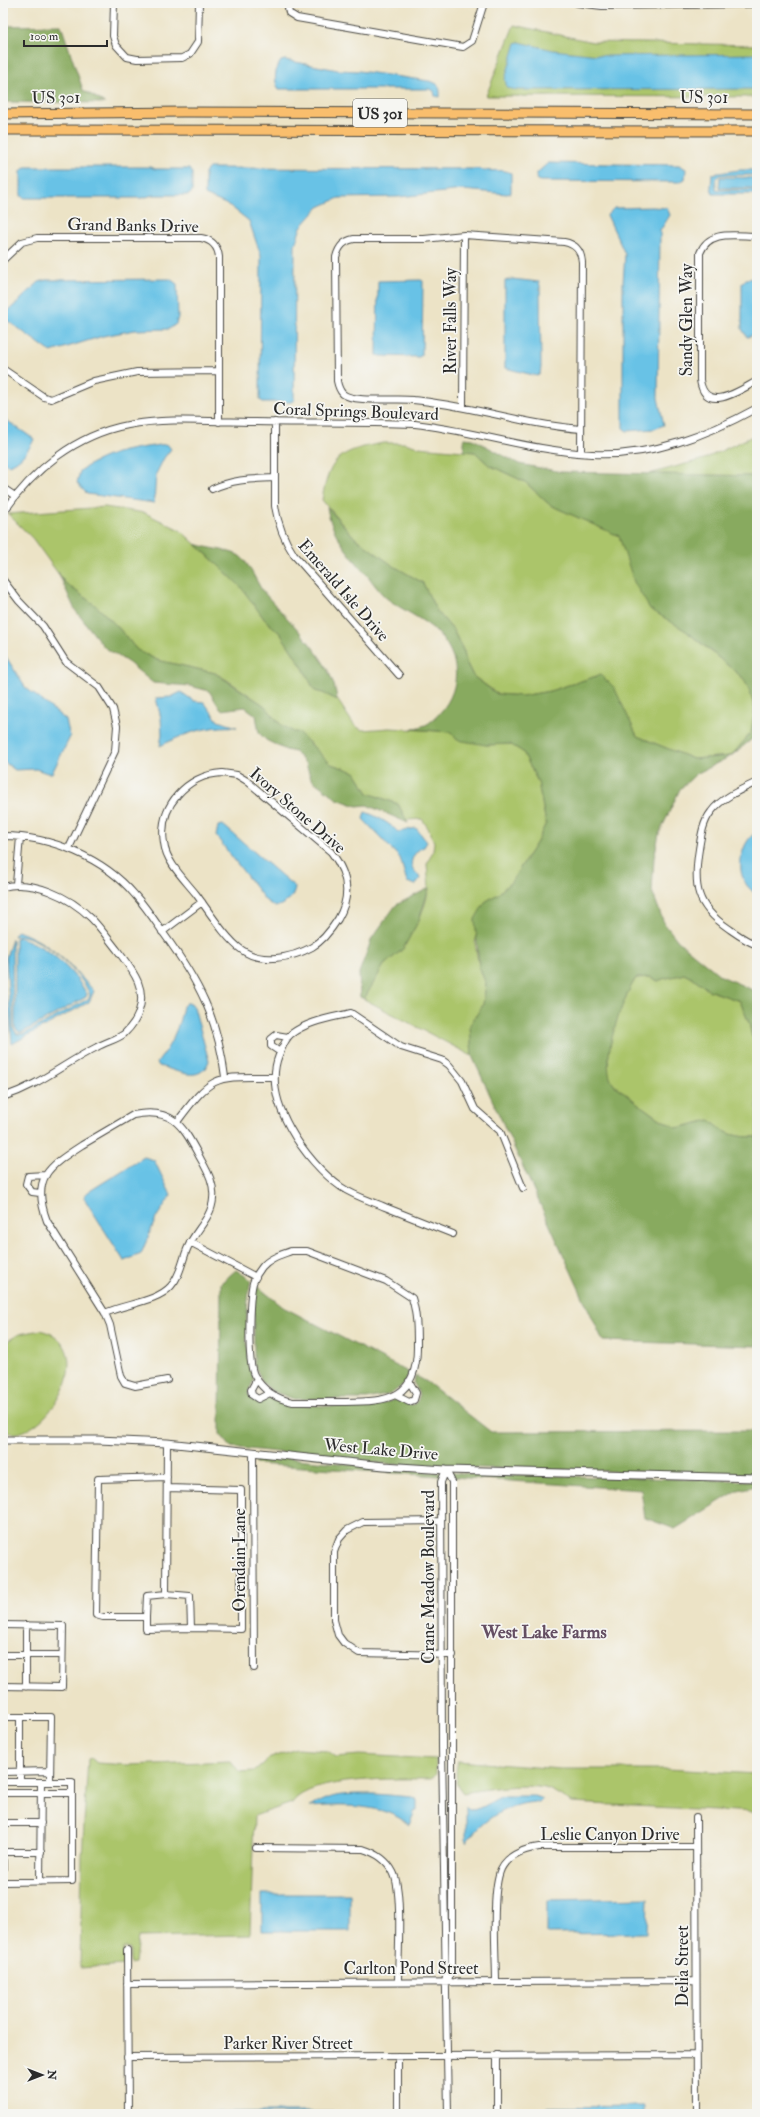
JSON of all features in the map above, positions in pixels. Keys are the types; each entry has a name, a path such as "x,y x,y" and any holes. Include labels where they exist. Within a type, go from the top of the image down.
{"main road":[{"name":"US 301","path":"3,114 183,112 757,114"},
{"path":"591,131 592,113"},
{"name":"US 301","path":"3,130 757,131"}],"street":[{"path":"114,3 113,36 116,45 127,57 137,59 175,59 190,54 198,42 199,3"},
{"path":"286,3 289,13 297,18 463,47 472,41 484,3"},
{"path":"577,3 602,6 757,4"},
{"path":"581,429 463,407 413,400 356,398 344,394 338,388 337,381 336,257 341,245 354,239 424,239 464,235 564,242 574,246 580,252 582,262 581,453"},
{"name":"River Falls Way","path":"463,407 464,235"},
{"name":"Sandy Glen Way","path":"757,236 715,236 708,240 700,253 700,380 701,387 706,394 713,398 728,397 757,381"},
{"name":"Grand Banks Drive","path":"3,260 22,242 38,238 201,238 209,240 217,248 219,258 219,422"},
{"path":"3,369 44,397 51,398 58,398 94,381 137,372 219,371"},
{"name":"Coral Springs Boulevard","path":"3,513 15,496 45,465 64,451 109,430 149,422 415,424 438,427 545,449 581,453 620,453 650,450 679,443 708,433 757,408"},
{"name":"Emerald Isle Drive","path":"276,422 275,478 277,519 286,543 294,555 399,674"},
{"path":"212,489 224,483 239,479 275,478"},
{"path":"3,488 15,496"},
{"path":"3,580 19,601 43,626 66,662 99,687 113,709 117,726 115,751 69,848"},
{"name":"Ivory Stone Drive","path":"209,774 237,775 259,790 331,852 340,863 345,875 347,889 347,899 342,912 332,929 322,940 311,948 275,958 263,958 242,950 235,944 202,902 171,861 164,844 163,831 165,818 179,793 197,778 209,774"},
{"path":"757,782 725,800 712,811 705,822 701,836 696,881 703,906 720,922 748,942 757,945"},
{"path":"3,836 41,840 69,848 113,874 135,894 197,983 208,1006 221,1047 225,1077"},
{"path":"16,884 20,837"},
{"path":"3,887 16,884 30,886 60,896 90,917 135,974 141,988 142,998 139,1012 123,1035 97,1047 36,1084 3,1097"},
{"path":"162,932 202,902"},
{"path":"453,1234 367,1200 342,1188 322,1172 309,1158 286,1122 279,1099 275,1077 276,1063 288,1037 319,1020 351,1013 401,1047 442,1060 449,1065 462,1081 474,1108 500,1131 523,1188"},
{"path":"280,1052 271,1046 271,1039 276,1035 288,1037"},
{"path":"177,1122 204,1087 213,1082 225,1077 275,1077"},
{"path":"105,1313 164,1292 179,1275 190,1242 212,1208 213,1188 209,1174 187,1133 177,1122 160,1114 145,1113 134,1115 56,1162 46,1175 40,1193 42,1206 47,1221 105,1313 110,1325 121,1376 125,1383 135,1386 168,1380"},
{"path":"40,1193 32,1192 26,1184 28,1176 46,1175"},
{"path":"190,1242 256,1277"},
{"path":"291,1251 307,1251 386,1281 407,1293 412,1298 417,1328 417,1364 409,1381 395,1395 382,1401 293,1402 283,1400 270,1393 257,1379 251,1364 251,1297 256,1277 268,1261 279,1255 291,1251"},
{"path":"257,1379 251,1390 252,1396 258,1399 270,1393"},
{"path":"395,1395 409,1402 414,1400 416,1393 409,1381"},
{"name":"West Lake Drive","path":"3,1440 98,1440 167,1443 384,1466 446,1470 757,1478"},
{"path":"166,1594 167,1443"},
{"name":"Orendain Lane","path":"253,1452 254,1668"},
{"name":"Crane Meadow Boulevard","path":"446,1470 441,1482 441,1521 445,1966 448,1982 448,2114"},
{"name":"Crane Meadow Boulevard","path":"446,1470 452,1482 453,1655 452,1968 448,1982"},
{"path":"146,1617 103,1617 96,1614 98,1479 167,1477"},
{"path":"167,1488 241,1490 241,1629 146,1629 147,1596 166,1594 190,1596 191,1628"},
{"path":"441,1521 363,1522 346,1530 339,1539 334,1552 334,1620 338,1635 344,1643 359,1653 453,1655"},
{"path":"3,1625 63,1626 62,1687 3,1686"},
{"path":"26,1625 26,1687"},
{"path":"3,1655 62,1655"},
{"path":"3,1717 51,1717 50,1782"},
{"path":"20,1717 20,1782"},
{"path":"3,1772 50,1771"},
{"path":"3,1782 72,1782 72,1881 3,1882 3,1861"},
{"path":"40,1882 42,1782"},
{"path":"3,1793 72,1793"},
{"name":"Delia Street","path":"696,1817 697,2114"},
{"path":"3,1823 41,1823"},
{"name":"Leslie Canyon Drive","path":"496,1982 496,1887 501,1868 524,1850 539,1847 696,1848"},
{"path":"256,1848 363,1849 372,1852 384,1860 394,1873 398,1889 398,1982"},
{"path":"3,1852 41,1852"},
{"path":"127,1950 128,2114"},
{"name":"Carlton Pond Street","path":"127,1984 696,1981"},
{"name":"Parker River Street","path":"128,2057 696,2055"},
{"path":"398,2056 398,2114"},
{"path":"497,2056 497,2114"}],"green space":[{"path":"61,25 83,90 105,103 3,102 3,26"},
{"path":"514,25 593,42 757,45 757,97 486,96"},
{"path":"757,434 757,476 649,474 704,459"},
{"path":"464,438 473,439 519,464 562,472 757,476 757,735 731,756 751,733 755,709 749,689 743,678 686,631 650,609 634,582 619,536 550,505 525,482 489,465 475,452 464,451"},
{"path":"384,443 405,443 418,447 475,452 489,465 525,482 550,505 619,536 628,562 669,620 686,631 743,678 749,689 755,709 751,733 731,756 693,759 637,736 614,688 600,675 550,691 522,696 498,694 473,676 466,662 464,652 453,630 436,610 423,583 392,565 355,538 322,500 329,474 334,464 340,458 358,449"},
{"path":"105,507 145,513 180,530 241,586 265,620 280,633 303,668 315,691 337,699 354,725 362,730 390,728 451,732 486,745 510,744 523,752 538,782 546,823 537,842 511,882 498,894 485,902 475,943 479,967 486,984 483,1005 470,1025 472,1056 364,999 384,965 403,949 419,920 425,904 429,889 427,864 433,851 434,842 422,819 406,820 398,804 368,793 355,772 331,764 322,757 310,743 281,725 265,706 227,680 215,673 157,660 137,650 117,626 95,605 65,583 33,539 8,514"},
{"path":"327,507 355,538 392,565 423,583 436,610 453,630 464,652 466,662 473,676 497,694 522,696 550,691 600,675 614,687 637,736 693,759 731,756 696,774 680,789 659,834 654,858 652,891 664,923 678,941 721,976 757,992 757,1040 752,1037 749,1023 740,1001 708,990 696,980 684,974 658,981 650,977 636,978 619,1014 610,1045 608,1060 612,1082 617,1088 649,1112 677,1128 710,1120 721,1129 731,1134 737,1136 757,1137 757,1346 603,1341 472,1056 470,1025 483,1005 486,984 479,967 475,919 485,902 498,894 511,882 537,842 546,823 538,782 523,752 510,744 486,745 457,740 451,732 413,729 429,723 447,703 453,692 455,668 452,656 447,644 438,633 419,618 391,602 378,590 337,536 329,517"},
{"path":"196,544 233,553 245,561 262,590 319,655 328,670 334,685 337,700 315,691 303,668 280,633 265,620 240,586"},
{"path":"58,572 65,583 95,605 117,626 137,650 157,660 215,673 265,706 281,725 294,732 298,732 331,764 355,772 368,793 398,804 408,823 367,805 357,806 337,799 311,779 306,764 295,752 286,750 266,740 259,733 256,715 245,707 221,710 209,691 190,686 153,683 129,663 104,647 75,610"},
{"path":"429,888 419,920 403,949 384,965 364,999 360,997 359,973 372,938 396,905"},
{"path":"684,974 696,980 708,990 740,1001 749,1023 752,1037 757,1040 757,1137 737,1136 731,1134 721,1129 710,1120 677,1128 643,1107 617,1088 612,1082 608,1072 610,1045 619,1014 636,978 650,977 658,981"},
{"path":"236,1270 251,1280 246,1331 248,1359 254,1379 248,1393 252,1400 259,1402 269,1397 282,1403 293,1405 360,1406 385,1403 395,1399 411,1405 418,1401 419,1398 417,1388 413,1382 416,1376 427,1382 491,1432 757,1431 757,1475 386,1464 231,1447 220,1434 221,1283"},
{"path":"256,1285 283,1307 410,1373 404,1384 391,1394 367,1399 294,1399 272,1391 263,1383 254,1364 254,1297"},
{"path":"41,1330 55,1336 65,1347 69,1361 68,1376 54,1406 43,1418 31,1428 18,1433 3,1432 3,1344 19,1334"},
{"path":"256,1455 441,1473 440,1476 256,1464"},
{"path":"451,1473 757,1481 757,1486 738,1490 675,1529 645,1518 641,1490 453,1477"},
{"path":"296,1749 328,1751 336,1757 359,1755 436,1759 436,1774 430,1779 378,1779 335,1784 317,1788 302,1794 292,1803 254,1816 250,1935 138,1937 135,1964 130,1965 130,1948 124,1948 124,1965 80,1968 82,1856 88,1759 91,1758 97,1763 128,1765 231,1761 240,1772 254,1771 268,1759"},
{"path":"458,1761 560,1769 667,1769 757,1774 757,1812 571,1803 551,1790 525,1786 504,1787 463,1793 458,1786 456,1778"}],"water":[{"path":"519,42 553,50 607,56 757,54 757,89 517,90 507,88 505,79 516,43"},
{"path":"285,60 338,70 359,71 429,81 439,86 440,97 435,96 434,91 429,89 279,89 275,79 276,71 281,61"},
{"path":"548,163 679,165 686,169 685,179 679,182 540,181 537,179 537,173"},
{"path":"25,167 150,167 155,169 189,169 192,173 192,192 189,195 153,195 142,198 25,198 21,196 21,171"},
{"path":"209,168 479,169 487,171 504,171 511,173 511,193 507,194 463,190 399,197 339,198 319,207 301,227 295,245 294,400 291,402 263,402 260,400 261,256 249,221 230,206 205,195 205,172"},
{"path":"739,170 757,170 757,175 720,175 716,178 716,189 757,190 757,194 713,194 711,187 712,174"},
{"path":"720,177 757,178 757,188 719,188"},
{"path":"614,208 667,208 670,215 660,231 658,398 664,425 654,429 627,431 623,428 623,283 625,254 607,215"},
{"path":"757,278 757,334 747,337 742,329 742,283 746,279"},
{"path":"170,279 177,284 178,317 176,324 169,329 135,330 103,336 51,352 8,321 4,315 39,282 46,280"},
{"path":"512,279 539,282 541,367 540,374 537,376 505,368 505,281"},
{"path":"378,281 423,281 422,355 419,357 377,355"},
{"path":"3,418 34,439 24,455 16,462 8,465 3,462"},
{"path":"167,444 171,449 164,458 156,474 154,503 87,494 77,483 80,471 101,459 121,452"},
{"path":"3,652 25,687 66,720 70,737 52,773 47,773 36,769 15,770 3,761"},
{"path":"181,692 194,701 204,702 218,721 237,727 217,727 197,731 179,737 160,746 162,734 161,718 156,698 171,697"},
{"path":"365,812 383,820 398,832 416,828 427,842 424,847 413,857 411,864 420,878 416,885 407,882 400,858 363,819"},
{"path":"223,825 295,887 295,891 288,900 275,907 266,901 216,836 218,826"},
{"path":"757,832 757,895 745,883 741,872 741,859 742,852 748,840"},
{"path":"17,931 29,936 50,948 57,954 46,946 24,936 14,936"},
{"path":"19,937 40,946 58,959 74,975 87,994 86,997 23,1032 19,1032 15,1028 15,938"},
{"path":"12,939 13,1028 17,1034 24,1034 88,999 90,995 86,986 59,956 68,964 94,991 89,1002 12,1044 6,958"},
{"path":"186,1003 191,1003 194,1007 209,1061 205,1068 194,1074 180,1073 159,1066 157,1063 174,1036 183,1006"},
{"path":"144,1157 154,1160 171,1195 156,1218 141,1254 124,1261 84,1198 85,1194"},
{"path":"375,1794 412,1797 417,1800 417,1811 415,1811 409,1825 399,1818 375,1809 348,1806 310,1807 318,1802 341,1795"},
{"path":"505,1796 535,1796 542,1799 539,1802 518,1805 488,1819 472,1834 466,1843 466,1807 469,1810 475,1810 495,1799"},
{"path":"262,1894 350,1894 350,1931 262,1931"},
{"path":"648,1898 647,1933 547,1934 547,1900"},
{"path":"644,2106 644,2114 547,2114 547,2107"},
{"path":"181,2112 343,2112 343,2114 181,2114"}],"district":[{"name":"West Lake Farms","path":"544,1632"}]}
